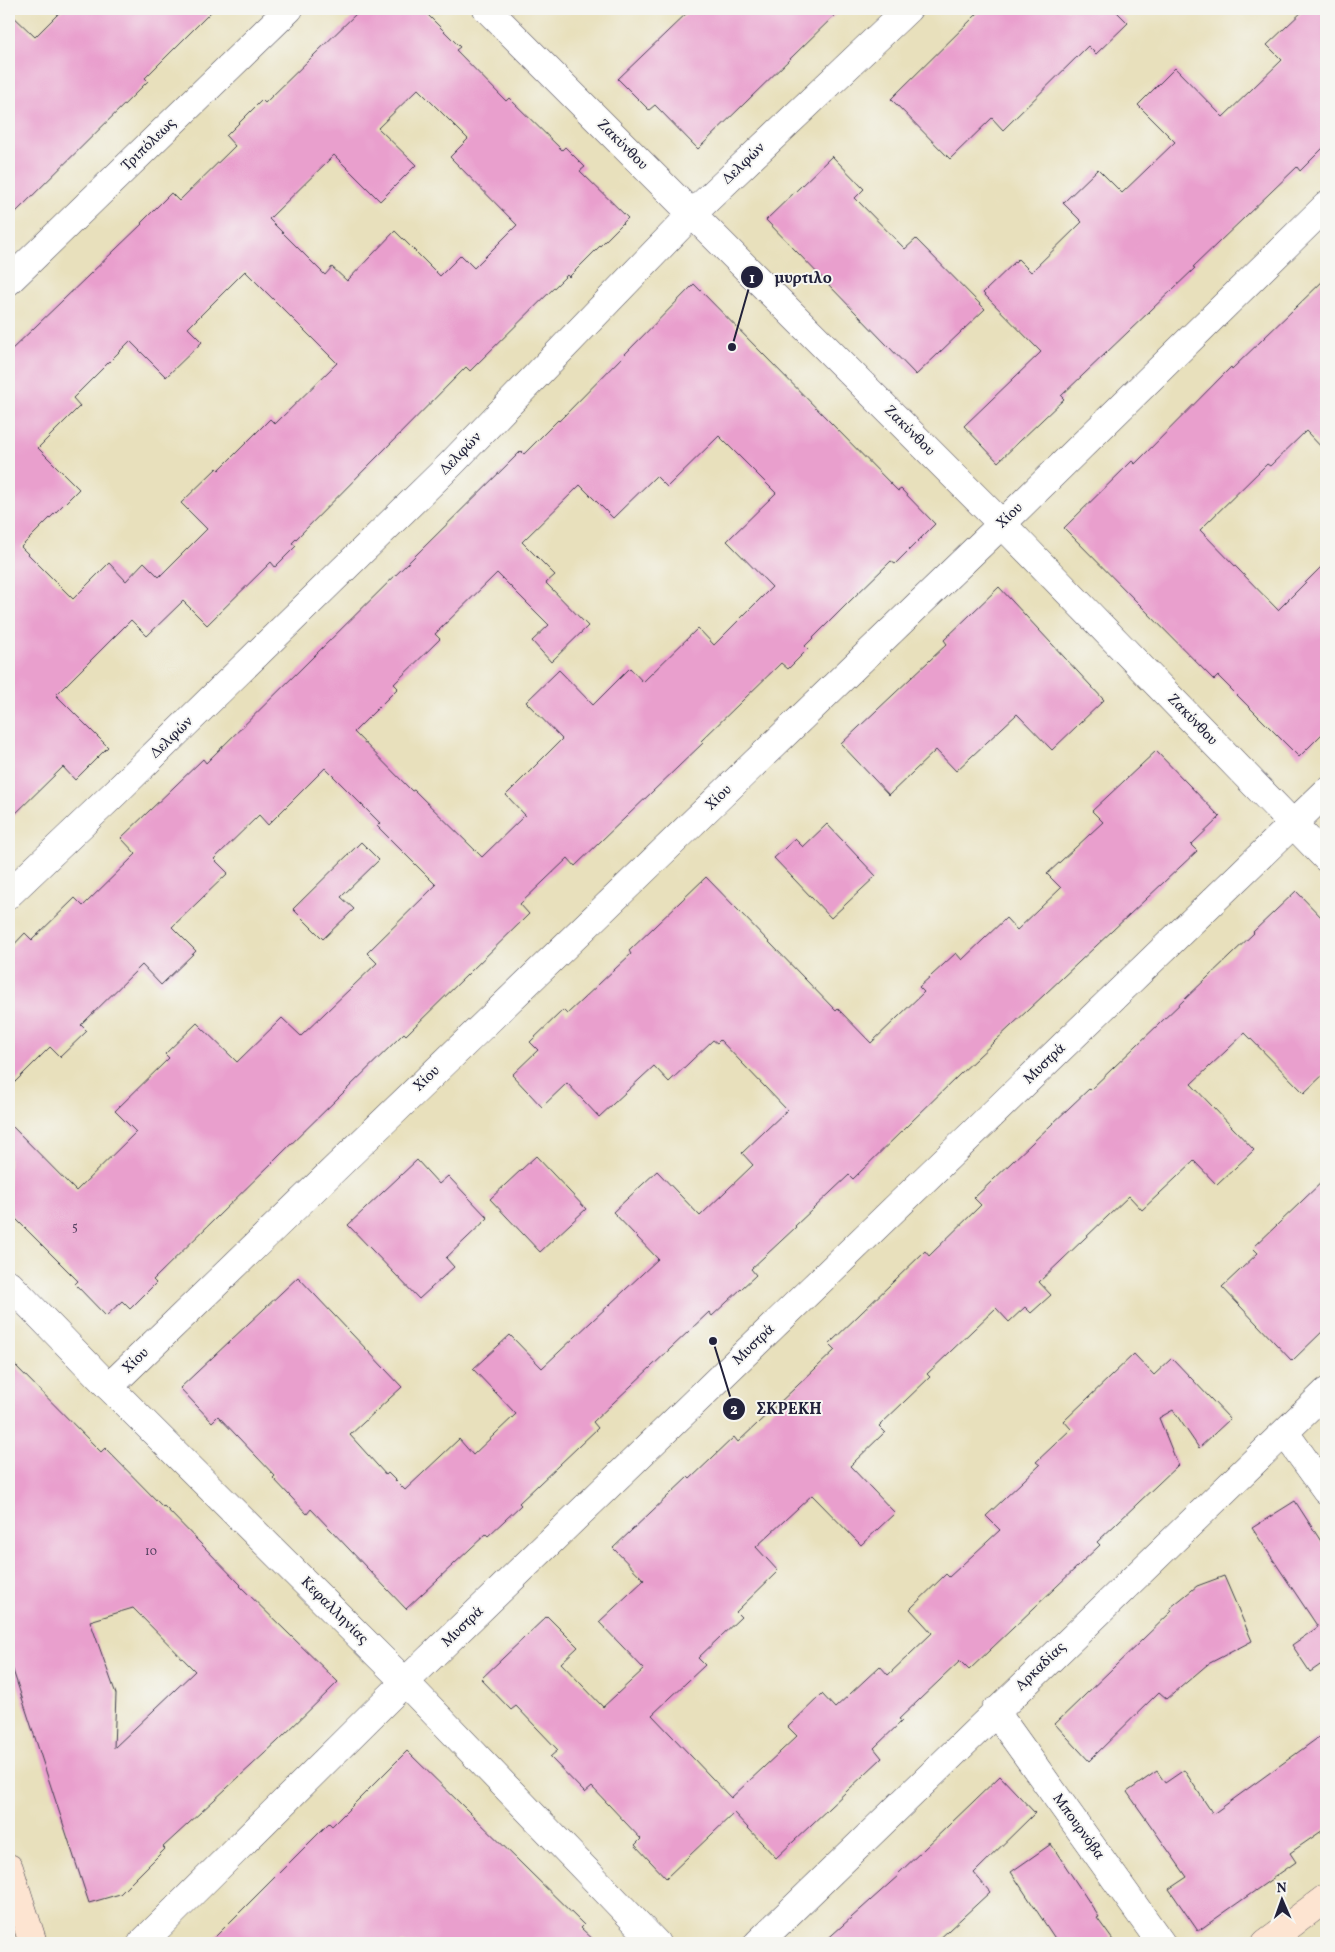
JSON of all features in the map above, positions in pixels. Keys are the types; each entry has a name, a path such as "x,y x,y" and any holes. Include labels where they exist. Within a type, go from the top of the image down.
{"street":[{"name":"Τριπόλεως","path":"9,281 289,9"},
{"name":"Ζακύνθου","path":"487,9 1002,524 1326,858"},
{"name":"Δελφών","path":"9,894 115,793 451,464 691,215 908,9"},
{"name":"Χίου","path":"108,1388 1002,524 1326,206"},
{"name":"Μυστρά","path":"142,1943 406,1682 1326,792"},
{"name":"Κεφαλληνίας","path":"9,1284 108,1388 406,1682 656,1943"},
{"name":"Αρκαδίας","path":"758,1943 1326,1392"},
{"path":"1284,1433 1326,1490"},
{"name":"Μπουρνόβα","path":"995,1712 1160,1943"},
{"path":"9,1872 33,1943"},
{"path":"1266,1943 1326,1898"}],"building":[{"path":"63,9 214,9 145,78 148,81 9,219 9,12 35,37"},
{"path":"361,9 422,9 460,47 456,50 506,101 509,98 562,150 565,147 585,167 580,171 628,218 470,371 466,367 292,543 296,546 275,567 271,562 207,625 183,601 147,636 131,620 56,695 108,747 75,780 63,767 9,820 9,352 142,224 171,193 179,201 235,146 226,136 262,100 265,103","holes":["418,89 468,139 450,157 517,225 474,268 461,255 440,276 395,231 347,281 332,267 325,275 269,219 334,155 380,201 416,165 378,128","245,271 337,363 275,424 270,419 219,470 217,468 181,503 207,529 159,577 144,562 126,581 109,563 73,599 21,547 79,489 38,448 80,406 73,398 130,341 166,377 202,342 188,328"]},
{"path":"691,9 841,9 698,149 655,105 649,110 618,79"},
{"path":"982,9 1114,9 1128,23 1096,54 1088,46 1003,130 992,118 950,159 891,99"},
{"path":"1305,9 1326,9 1326,145 1300,171 1297,167 1193,267 1195,268 1061,396 1064,399 998,462 964,426 1041,352 983,293 1018,259 1031,272 1082,222 1063,203 1098,169 1122,193 1175,142 1138,105 1175,68 1223,117 1282,60 1267,45"},
{"path":"832,156 864,189 855,198 905,249 916,239 985,309 916,375 766,220"},
{"path":"1326,278 1326,452 1306,431 1270,466 1267,464 1200,530 1278,610 1326,562 1326,730 1299,757 1218,676 1214,680 1064,528 1132,461 1135,464 1231,367 1232,369"},
{"path":"694,284 898,491 901,489 935,524 895,564 891,561 850,601 805,646 808,649 788,669 781,663 701,741 703,743 575,866 568,858 520,904 529,914 406,1035 404,1033 153,1280 156,1283 130,1309 122,1301 106,1316 75,1284 78,1281 9,1212 9,1123 76,1191 136,1132 115,1111 169,1058 165,1054 197,1023 237,1062 282,1018 301,1036 377,963 367,953 436,885 377,826 380,823 325,768 268,825 259,815 214,859 228,873 172,927 196,951 161,985 142,965 81,1025 87,1031 60,1057 50,1047 9,1088 9,950 25,933 32,940 75,898 83,906 136,854 121,838 203,759 206,763 521,451 524,454","holes":["719,436 776,493 727,541 772,587 714,645 698,628 643,682 630,668 593,705 559,670 526,702 562,739 506,795 525,815 482,857 414,790 412,791 354,732 398,688 394,684 440,639 435,634 497,573 549,625 532,641 551,662 588,626 546,583 555,575 522,542 580,485 613,518 656,476 667,487"]},
{"path":"999,587 1104,700 1052,750 1017,714 956,771 936,750 889,795 841,744 947,644 944,640"},
{"path":"1156,751 1220,817 1191,845 1197,851 960,1074 853,1179 849,1175 795,1226 751,1269 756,1275 712,1316 709,1312 593,1422 598,1428 519,1503 521,1505 488,1536 486,1534 406,1609 311,1509 307,1514 273,1478 275,1476 218,1416 212,1422 180,1388 298,1277 402,1387 350,1435 386,1475 388,1473 405,1490 459,1439 473,1455 516,1414 473,1369 510,1335 542,1368 658,1259 613,1212 657,1171 700,1216 753,1165 742,1153 787,1110 720,1040 717,1043 713,1040 669,1082 654,1066 599,1117 567,1083 542,1107 512,1075 538,1050 530,1042 563,1010 567,1014 631,954 629,951 706,877 836,1011 838,1009 871,1043 924,992 919,987 956,953 962,960 1006,918 1017,930 1061,888 1047,874 1103,822 1092,811"},
{"path":"827,824 876,876 831,918 774,858 795,839 803,847"},
{"path":"361,842 379,860 341,897 354,909 323,939 293,909"},
{"path":"1296,891 1326,922 1326,1072 1304,1093 1245,1033 1191,1084 1254,1150 1217,1185 1194,1161 1142,1210 1129,1196 1039,1282 1051,1295 1031,1313 1025,1307 1009,1322 996,1308 927,1374 930,1377 879,1426 885,1432 850,1466 895,1513 861,1545 812,1495 756,1547 778,1571 736,1612 741,1617 698,1658 705,1665 652,1715 731,1798 797,1736 788,1727 822,1694 835,1708 880,1666 888,1675 932,1633 910,1609 946,1574 949,1577 1000,1530 986,1516 1040,1465 1036,1462 1071,1429 1064,1421 1134,1354 1154,1375 1172,1358 1230,1419 1199,1448 1173,1410 1159,1418 1178,1465 1097,1542 1100,1545 969,1670 960,1661 899,1719 902,1721 874,1748 882,1758 776,1858 734,1813 666,1878 635,1845 641,1839 592,1787 585,1793 550,1757 558,1750 516,1706 511,1710 481,1679 547,1616 578,1647 561,1663 603,1707 644,1669 599,1622 644,1580 613,1548 688,1477 690,1479 734,1437 738,1442 835,1350 829,1344 925,1251 929,1256 981,1205 974,1198 1090,1090"},
{"path":"536,1156 586,1209 540,1252 490,1199"},
{"path":"417,1160 439,1184 448,1176 488,1218 446,1258 454,1267 419,1299 348,1225"},
{"path":"1326,1178 1326,1328 1292,1361 1222,1287 1258,1253 1253,1248"},
{"path":"9,1359 101,1452 105,1448 164,1506 240,1586 338,1682 277,1742 163,1847 165,1849 120,1894 89,1903 9,1658","holes":["133,1608 195,1671 114,1748 116,1694 90,1621"]},
{"path":"1295,1501 1326,1549 1326,1661 1310,1672 1292,1645 1318,1627 1252,1528"},
{"path":"1224,1576 1252,1641 1208,1664 1167,1699 1159,1692 1089,1761 1055,1724 1172,1611 1170,1608 1197,1586"},
{"path":"1326,1732 1326,1828 1290,1853 1296,1862 1198,1931 1169,1889 1187,1877 1127,1792 1157,1771 1165,1783 1184,1770 1213,1814"},
{"path":"407,1751 584,1925 581,1928 597,1943 209,1943 329,1823 332,1826"},
{"path":"1000,1776 1035,1813 974,1873 990,1892 935,1943 823,1943 899,1875"},
{"path":"1051,1844 1099,1917 1097,1918 1115,1943 1058,1943 1011,1872"}],"place":[{"name":"μυρτιλο","path":"732,347"},
{"name":"ΣΚΡΕΚΗ","path":"713,1341"}]}
